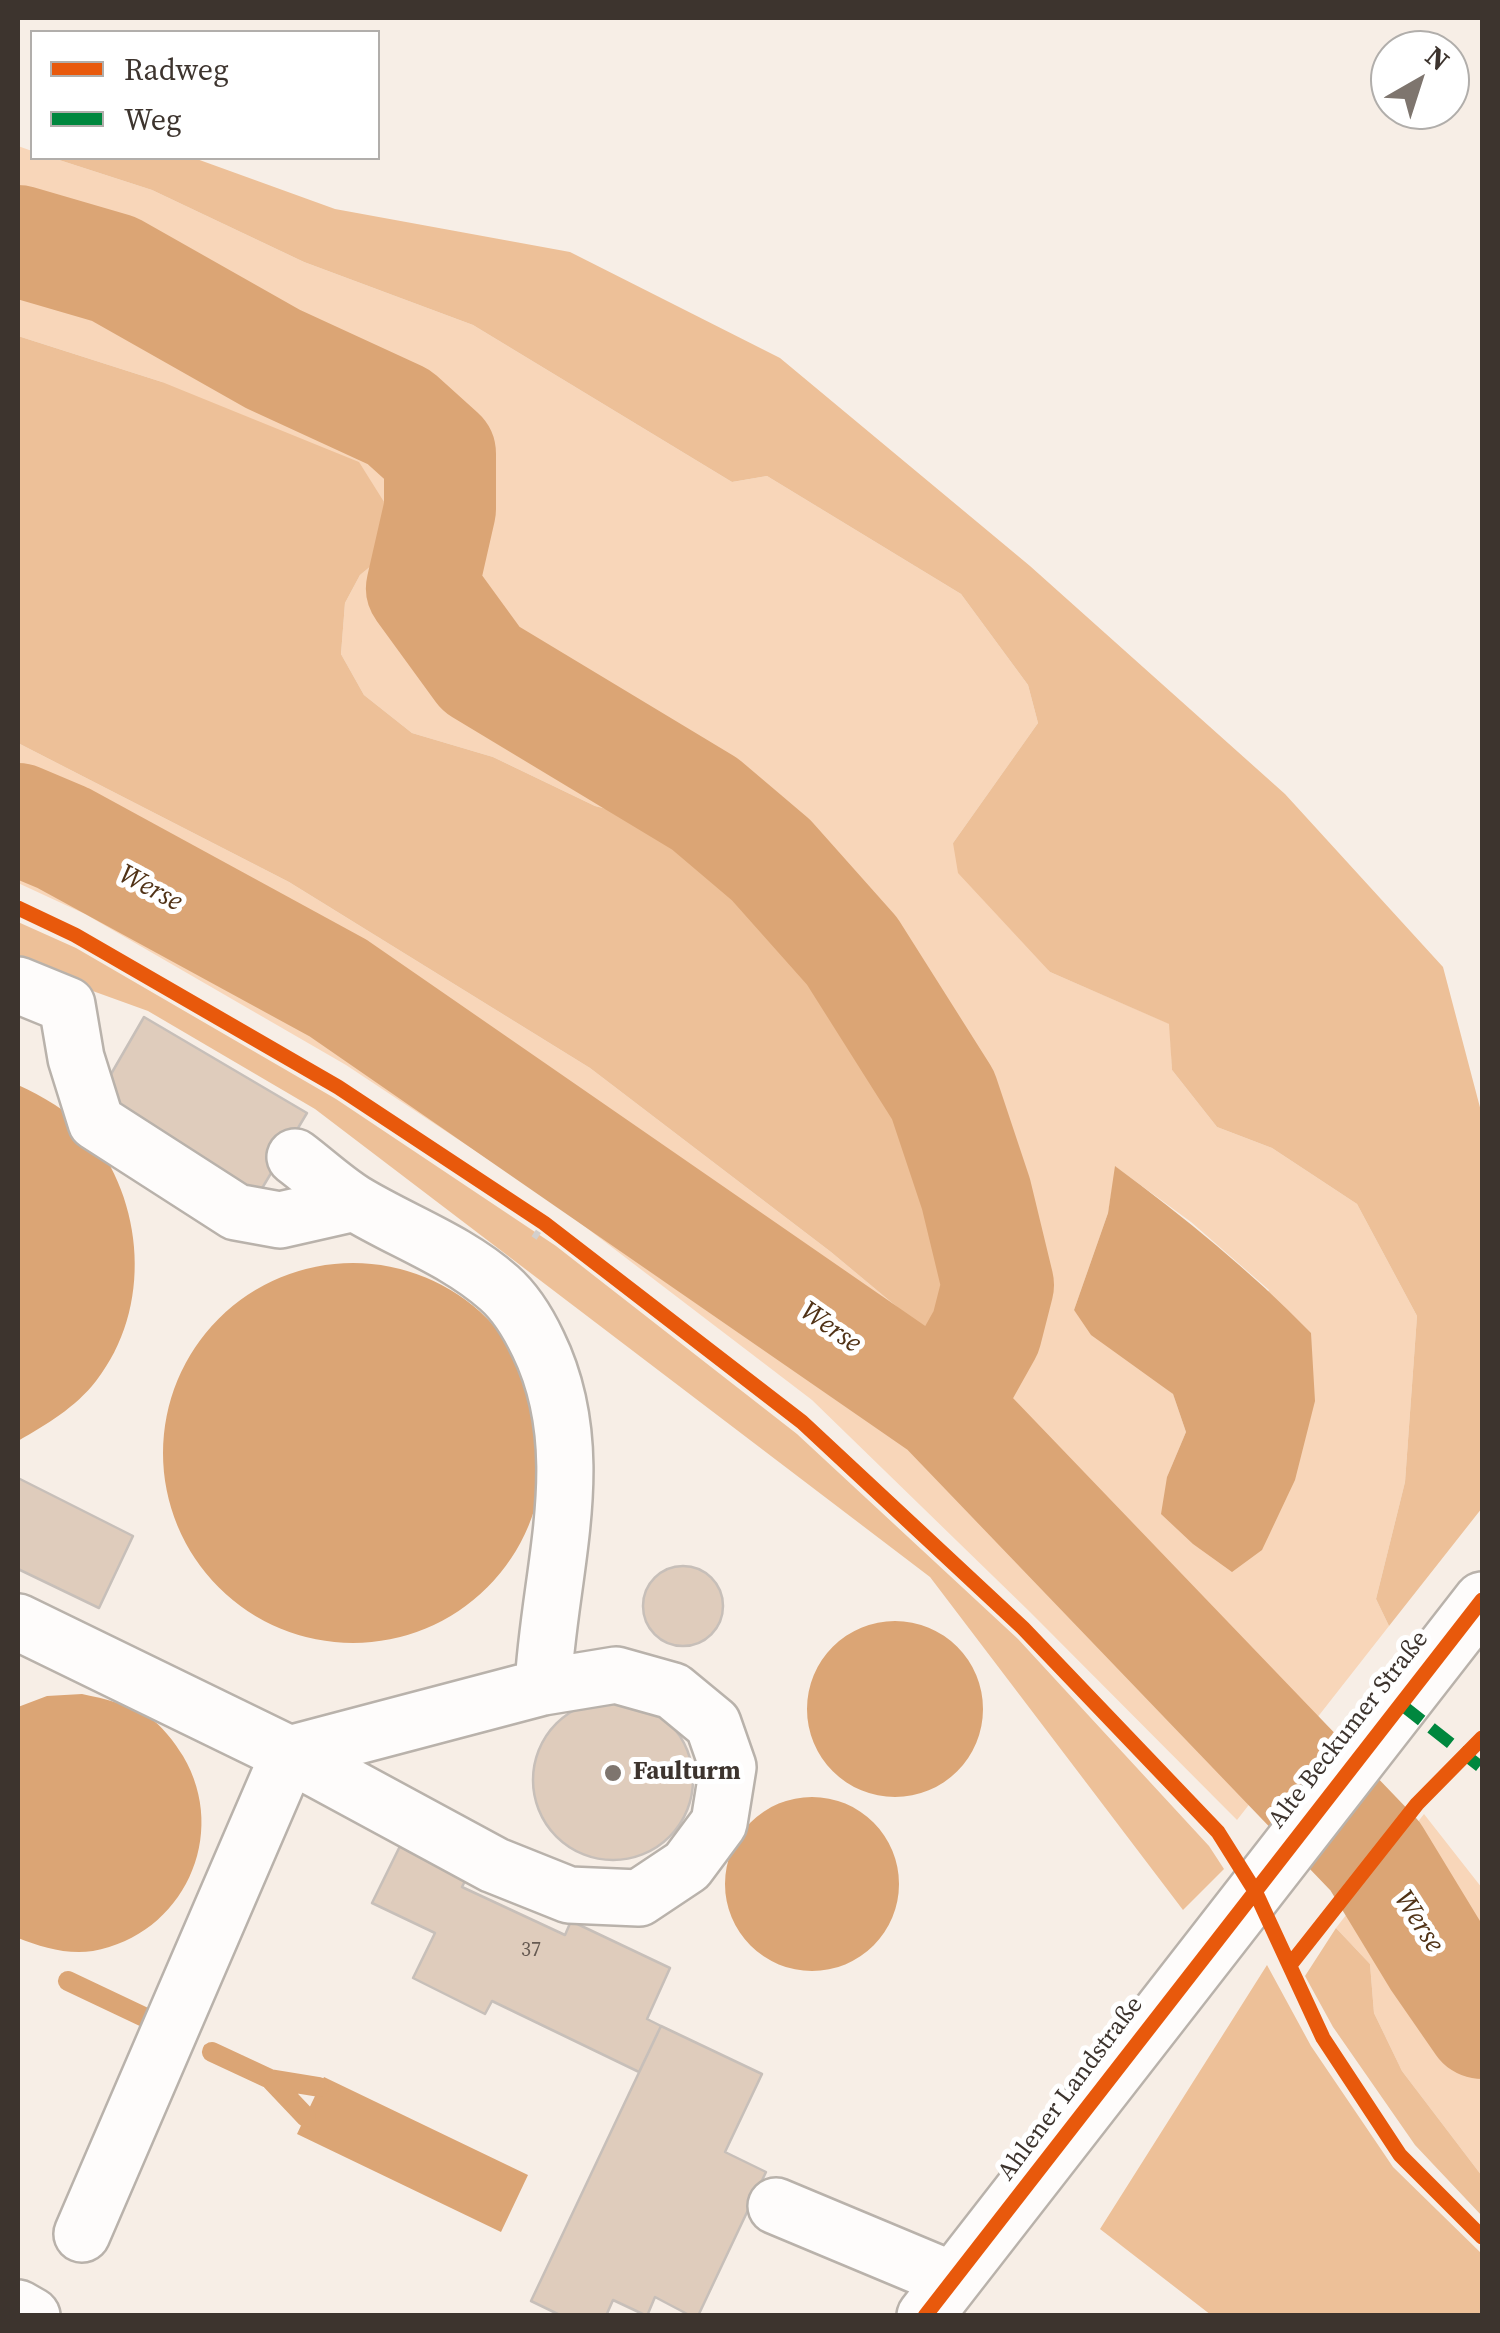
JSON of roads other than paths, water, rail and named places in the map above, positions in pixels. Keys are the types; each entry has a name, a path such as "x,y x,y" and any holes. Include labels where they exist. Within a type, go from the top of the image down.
{"street":[{"path":"18,985 68,1005 76,1058 96,1122 204,1192 236,1212 280,1220 355,1203"},
{"path":"295,1157 355,1203 452,1254 502,1290 530,1327 549,1367 560,1398 566,1473 546,1629 543,1687"},
{"name":"Alte Beckumer Straße","path":"1267,1876 1482,1600"},
{"path":"18,1622 289,1754 494,1865 568,1894 640,1898 686,1866 719,1823 728,1767 713,1724 673,1691 616,1675 543,1687 289,1754"},
{"path":"82,2234 289,1754"},
{"name":"Ahlener Landstraße","path":"939,2298 1267,1876"},
{"path":"776,2206 939,2298"},
{"path":"18,2308 32,2316"}],"waterway":[{"path":"18,241 114,269 273,359 399,417 440,454 440,509 422,588 481,669 705,804 771,860 852,951 943,1095 976,1194 998,1285 986,1332 944,1407"},
{"name":"Werse","path":"18,819 63,838 338,988 944,1407 1375,1856 1482,2023"},
{"path":"68,1981 144,2017"},
{"path":"212,2052 270,2079 306,2117"},
{"path":"270,2079 319,2087"}],"place":[{"name":"Faulturm","path":"613,1773"}]}
